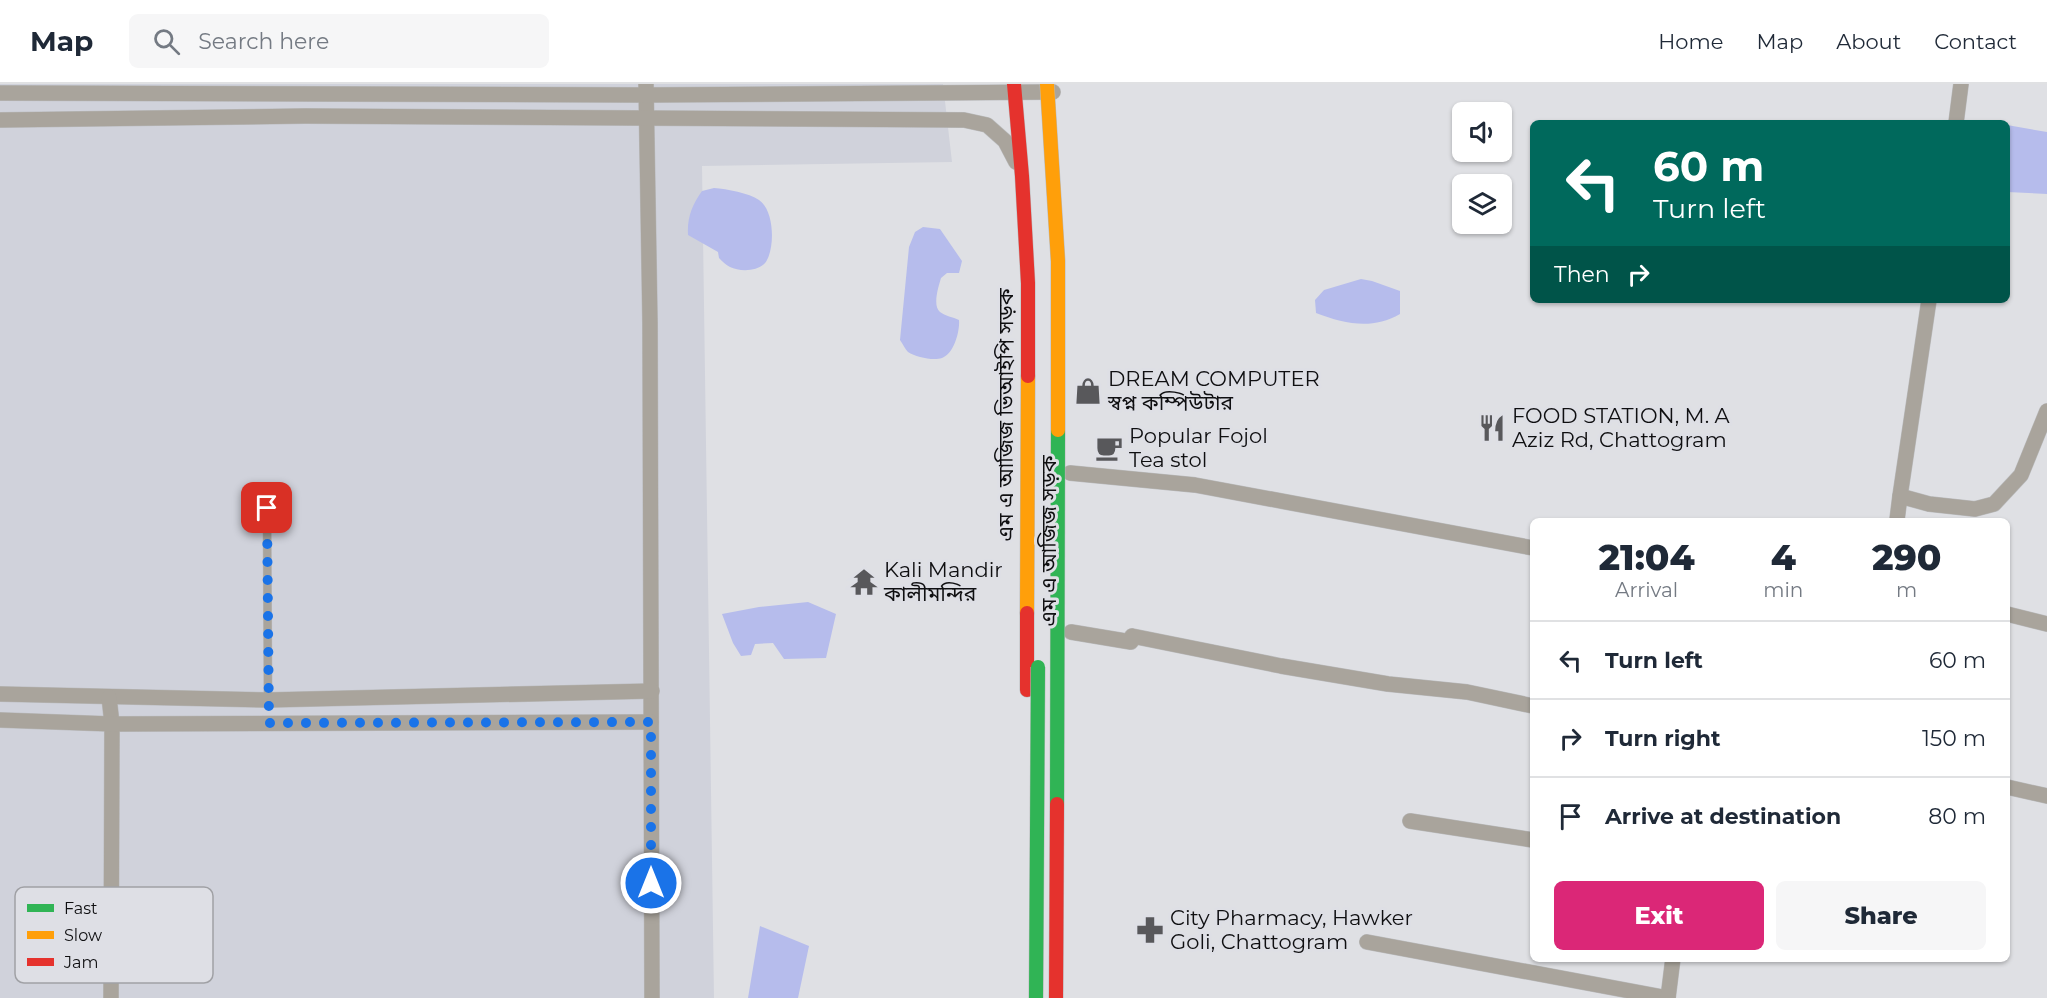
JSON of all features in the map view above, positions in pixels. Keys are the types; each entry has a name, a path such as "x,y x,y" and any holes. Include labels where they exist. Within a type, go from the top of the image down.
{"main road":[{"path":"1028,84 1038,260 1040,354 1036,998"},
{"path":"1054,86 1058,261 1056,998"},
{"name":"এম এ আজিজ সড়ক","path":"1054,86 1070,291 1071,632 1068,998"},
{"name":"এম এ আজিজ ভিআইপি সড়ক","path":"1014,89 1028,283 1026,998"}],"street":[{"path":"1956,120 1961,84"},
{"path":"0,93 1014,89 1054,86"},
{"path":"646,90 652,691 652,998"},
{"path":"0,120 305,116 963,120 987,125 1005,141 1022,176"},
{"path":"1897,518 1929,303"},
{"path":"1900,496 1929,504 1975,509 1994,504 2021,475 2047,411"},
{"path":"1070,473 1196,485 1530,547"},
{"path":"2010,615 2047,624"},
{"path":"1071,632 1131,642 1132,636 1388,684 1467,692 1530,705"},
{"path":"0,694 268,700 652,691"},
{"path":"109,698 112,724 111,887"},
{"path":"268,700 269,723"},
{"path":"0,720 112,724 651,722"},
{"path":"2010,788 2047,796"},
{"path":"1410,821 1530,840"},
{"path":"1366,942 1662,997 1672,962"},
{"path":"111,983 111,998"}],"lane":[{"path":"267,508 268,700"}],"shaded area":[{"path":"0,84 943,84 952,162 702,166 714,998 0,998"}],"water":[{"path":"2010,126 2047,132 2047,194 2010,192"},
{"path":"714,188 750,195 759,200 768,211 772,228 770,254 760,267 739,270 730,267 719,258 718,252 688,235 689,217 695,201 702,191"},
{"path":"923,227 940,229 962,261 959,273 947,273 941,278 938,290 936,305 938,309 944,315 959,320 959,325 950,352 938,359 911,354 900,340 909,247 915,232"},
{"path":"1361,279 1400,291 1400,314 1379,322 1358,324 1316,313 1315,300 1324,290"},
{"path":"808,602 836,614 826,658 784,659 773,643 755,644 751,655 741,656 733,643 722,614 759,607"},
{"path":"760,926 809,946 798,998 748,998"}],"traffic: slow":[{"path":"1047,84 1058,261 1058,430"},
{"path":"1027,613 1028,376"}],"traffic: jam":[{"path":"1014,84 1028,283 1028,376"},
{"path":"1027,613 1027,690"},
{"path":"1056,998 1057,804"}],"traffic: fast":[{"path":"1057,804 1058,430"},
{"path":"1036,998 1038,667"}],"place":[{"name":"DREAM COMPUTER স্বপ্ন কম্পিউটার","path":"1088,391"},
{"name":"FOOD STATION, M. A Aziz Rd, Chattogram","path":"1492,428"},
{"name":"Popular Fojol Tea stol","path":"1109,448"},
{"name":"Kali Mandir কালীমন্দির","path":"864,582"},
{"name":"City Pharmacy, Hawker Goli, Chattogram","path":"1150,930"}],"route":[{"path":"267,508 269,723 651,722 651,883"}]}
